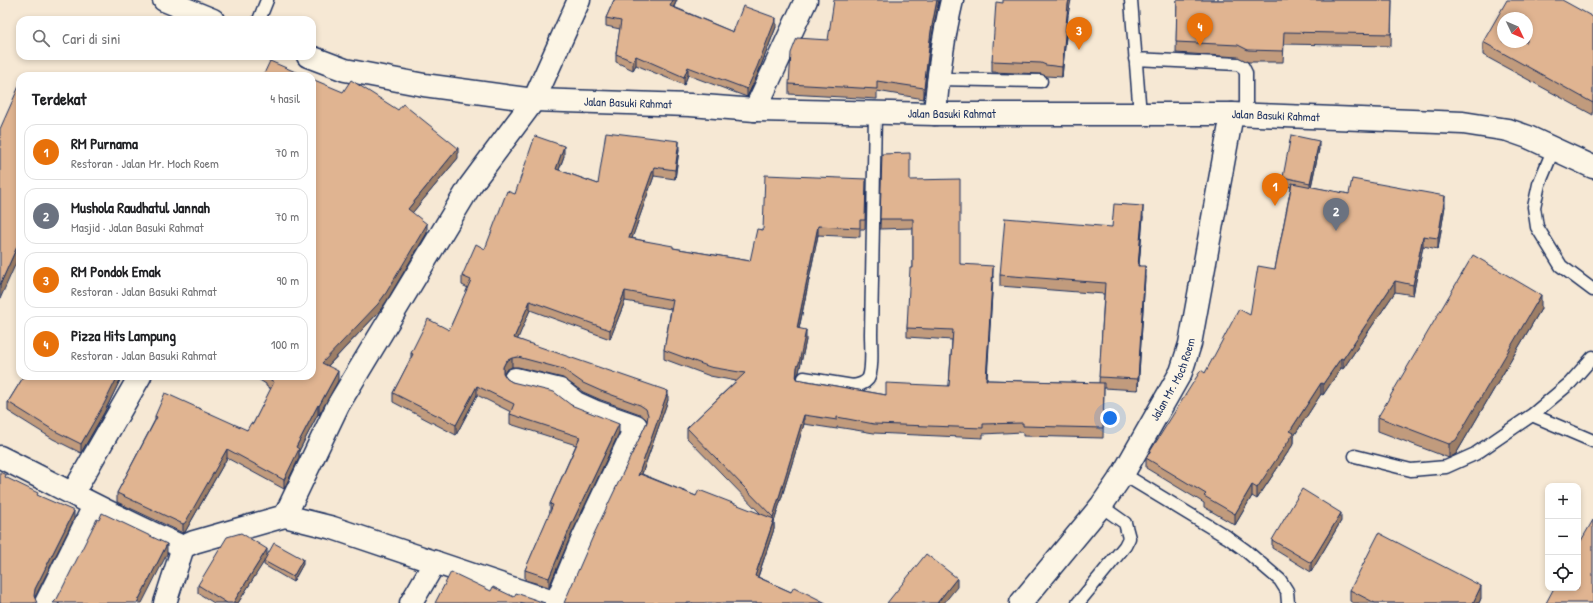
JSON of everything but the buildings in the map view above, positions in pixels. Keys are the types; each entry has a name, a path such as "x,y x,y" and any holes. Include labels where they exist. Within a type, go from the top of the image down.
{"street":[{"path":"164,0 203,16"},
{"path":"285,516 342,398 470,186 534,100 579,0"},
{"path":"755,110 806,0"},
{"path":"935,114 938,79 952,0"},
{"name":"Jalan Basuki Rahmat","path":"316,59 345,70 424,85 534,100 755,110 935,114 1239,115 1463,123 1508,130 1554,148 1593,167"},
{"name":"Jalan Mr. Moch Roem","path":"1021,603 1101,506 1123,474 1170,394 1181,372 1190,344 1239,115"},
{"path":"165,603 183,547 194,542 285,516 333,528 556,603 583,538 636,426 576,403 560,390 515,379"},
{"path":"73,493 138,380"},
{"path":"0,457 73,493 94,506 183,547"},
{"path":"46,603 94,506"},
{"path":"411,603 435,562"}],"lane":[{"path":"261,16 267,0"},
{"path":"1131,0 1140,115"},
{"path":"1135,59 1238,64 1243,67 1246,73 1239,115"},
{"path":"938,79 1041,81"},
{"path":"804,378 854,386 861,385 868,379 870,368 876,112"},
{"path":"1554,148 1539,184 1534,207 1537,227 1561,266 1593,290"},
{"path":"1355,456 1411,470 1446,467 1475,454 1532,415 1570,383 1593,358"},
{"path":"1532,415 1593,441"},
{"path":"1123,474 1227,536 1280,580 1287,591 1288,603"},
{"path":"1078,603 1125,546 1129,538 1125,523 1101,506"}],"place":[{"name":"Pizza Hits Lampung","path":"1200,46"},
{"name":"RM Pondok Emak","path":"1079,50"},
{"name":"RM Purnama","path":"1275,206"},
{"name":"Mushola Raudhatul Jannah","path":"1336,231"}]}
